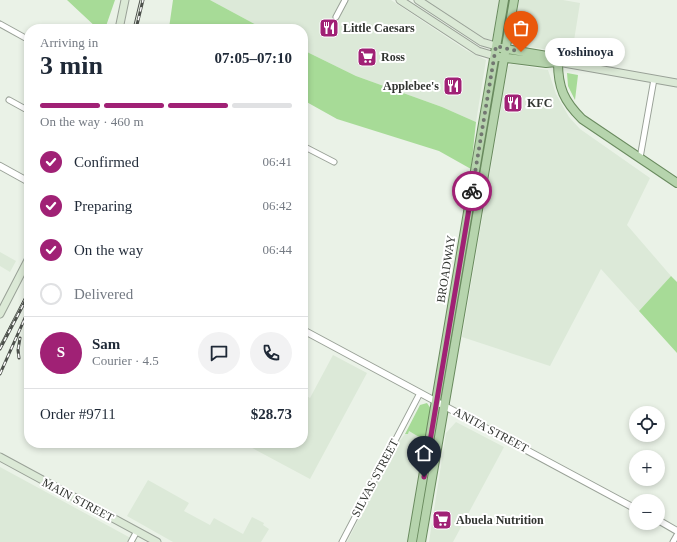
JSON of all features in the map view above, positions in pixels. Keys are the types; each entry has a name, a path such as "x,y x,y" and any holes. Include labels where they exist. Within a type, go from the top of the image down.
{"main road":[{"path":"120,24 125,0"},
{"path":"400,0 478,51 494,56 546,63 558,62 677,83"},
{"path":"418,0 482,42 506,49 547,56 558,62"},
{"name":"BROADWAY","path":"441,404 459,268 504,0"},
{"name":"BROADWAY","path":"421,542 422,513 441,404 468,270 514,0"},
{"path":"558,62 558,77 562,90 571,107 582,119 677,183"},
{"path":"478,149 482,154 481,169 485,171"},
{"path":"474,172 479,175 478,187 481,194"},
{"path":"0,314 24,268"},
{"path":"459,268 468,270"},
{"name":"MAIN STREET","path":"0,457 157,542"},
{"name":"BROADWAY","path":"412,542 422,513"}],"street":[{"path":"336,17 345,0"},
{"path":"0,24 24,37"},
{"path":"640,158 654,79"},
{"path":"9,100 24,108"},
{"path":"308,149 334,162"},
{"path":"0,166 24,179"},
{"name":"ANITA STREET","path":"308,333 629,505"},
{"name":"SILVAS STREET","path":"342,542 420,393"},
{"path":"665,524 677,531"},
{"path":"131,542 137,531"},
{"path":"673,542 677,535"}],"shaded area":[{"path":"210,0 391,0 466,50 486,60 476,122 442,107 356,76 308,52 308,24 255,24"},
{"path":"425,0 499,0 492,40 484,38 461,25"},
{"path":"519,0 563,0 580,3 572,53 515,45 512,40"},
{"path":"511,64 548,70 556,94 569,117 580,129 650,178 627,225 671,276 639,311 601,269 550,366 462,337 508,66"},
{"path":"0,252 16,261 10,272 0,266"},
{"path":"333,355 367,373 310,479 252,448 308,448 308,397 310,398"},
{"path":"456,422 504,447 453,542 429,542 446,433"},
{"path":"409,431 419,437 418,443 425,443 409,542 347,542 396,446 405,434 408,434"},
{"path":"0,467 138,542 0,542"},
{"path":"148,480 189,503 184,511 210,525 214,518 243,534 252,517 264,523 263,525 269,529 261,542 173,542 127,516"}],"green space":[{"path":"67,0 115,0 107,24 93,24"},
{"path":"173,0 210,0 255,24 170,24"},
{"path":"308,52 356,76 442,107 476,122 471,169 439,151 337,119 308,103"},
{"path":"567,73 578,75 575,100 568,86"},
{"path":"671,276 677,282 677,353 639,311"},
{"path":"427,403 431,409 425,443 418,443 416,440 419,437 409,431 408,434 405,434 420,405"}],"tram line":[{"path":"134,24 140,0"},
{"path":"0,345 24,299"}],"railway":[{"path":"137,24 143,0"},
{"path":"0,349 24,303"},
{"path":"0,374 24,320"},
{"path":"19,358 18,350 20,338"}],"way so far":[{"path":"472,191 496,46 521,52"}],"place":[{"name":"Little Caesars","path":"329,28"},
{"name":"Yoshinoya","path":"521,52"},
{"name":"Ross","path":"367,57"},
{"name":"Applebee's","path":"453,86"},
{"name":"KFC","path":"513,103"},
{"name":"Abuela Nutrition","path":"442,520"}],"route":[{"path":"424,477 472,191"}]}
